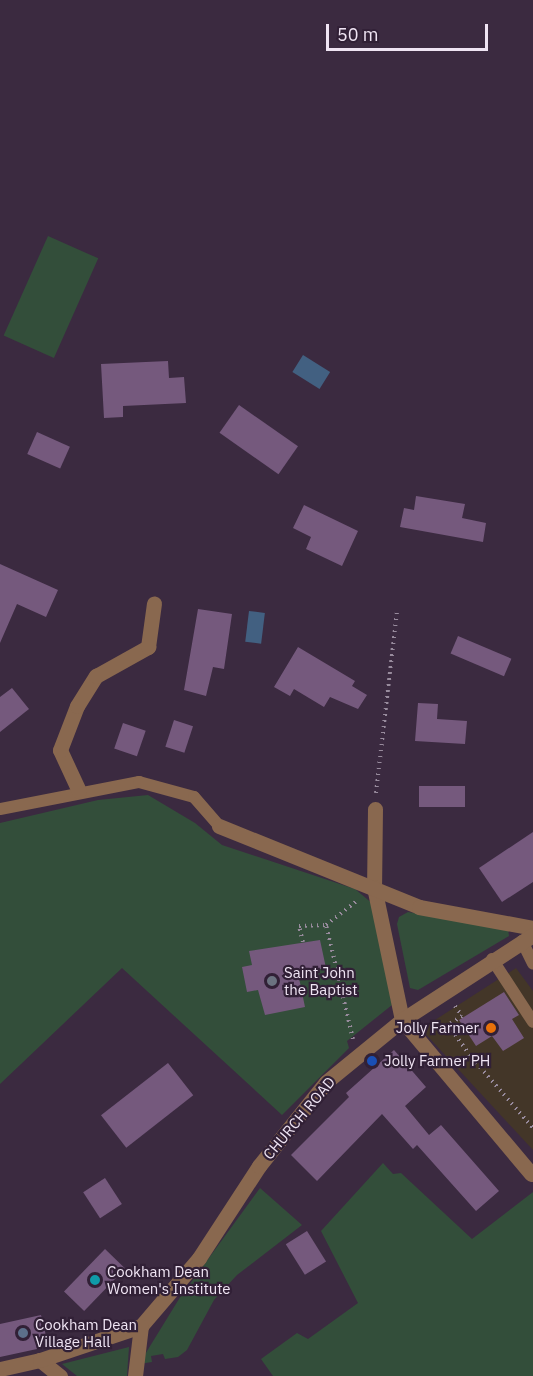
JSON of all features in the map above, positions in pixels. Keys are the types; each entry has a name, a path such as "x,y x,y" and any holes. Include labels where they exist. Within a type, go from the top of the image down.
{"street":[{"path":"79,791 60,750 77,706 96,676 148,647 154,603"},
{"path":"375,809 374,887 402,1020 531,1174"},
{"path":"219,826 419,907 533,928"},
{"name":"CHURCH ROAD","path":"141,1326 199,1258 286,1130 326,1082 402,1020 527,938"},
{"path":"0,1369 40,1360 141,1326 135,1376"},
{"path":"40,1360 60,1376"}],"lane":[{"path":"0,809 79,791 139,782 194,797 219,826"},
{"path":"527,938 533,964"},
{"path":"492,959 533,1022"}],"path":[{"path":"375,809 397,612"},
{"path":"303,942 299,926 326,925 374,887"},
{"path":"326,925 357,1057"},
{"path":"445,992 462,1016 448,1024 472,1058 533,1128"}],"shaded area":[{"path":"516,968 533,991 533,1150 421,1029"}],"green space":[{"path":"48,236 98,258 54,358 4,336"},
{"path":"148,795 195,823 222,845 355,889 373,904 392,1005 347,1041 349,1048 282,1115 122,968 0,1084 0,823 98,800"},
{"path":"408,912 508,929 509,936 418,990 410,988 397,924 399,917"},
{"path":"383,1163 393,1174 401,1173 472,1239 533,1192 533,1376 273,1376 261,1359 297,1333 308,1339 358,1303 321,1231"},
{"path":"260,1188 302,1225 237,1275 214,1300 187,1350 178,1357 165,1359 163,1354 151,1356 152,1362 139,1364 179,1299"},
{"path":"129,1347 127,1376 77,1376 62,1364"}],"water":[{"path":"303,355 330,372 320,389 292,372"},
{"path":"249,611 265,613 261,644 245,642"}],"building":[{"path":"168,361 169,378 184,377 186,403 123,406 123,417 104,418 101,364"},
{"path":"239,405 298,446 278,474 219,433"},
{"path":"37,432 70,447 60,469 27,454"},
{"path":"416,496 465,504 462,518 486,523 483,542 400,527 404,508 414,510"},
{"path":"304,505 358,531 342,566 306,549 311,537 293,528"},
{"path":"0,564 58,590 46,617 17,604 0,643"},
{"path":"198,609 232,614 224,669 213,667 206,696 184,690"},
{"path":"458,636 511,659 504,676 451,653"},
{"path":"298,647 355,681 352,686 367,695 358,709 330,697 324,707 294,689 290,696 274,687"},
{"path":"12,688 29,709 0,732 0,697"},
{"path":"418,703 438,704 437,719 467,721 465,744 415,741"},
{"path":"174,720 193,726 184,753 165,747"},
{"path":"123,723 146,731 137,756 114,749"},
{"path":"419,786 465,786 465,807 419,807"},
{"path":"533,832 533,882 502,902 479,868"},
{"name":"Saint John the Baptist","path":"320,940 326,968 298,973 305,1007 265,1015 258,990 247,992 242,967 252,965 249,951"},
{"name":"Jolly Farmer","path":"504,992 519,1015 512,1019 524,1038 503,1051 492,1036 476,1046 459,1020"},
{"path":"394,1050 426,1087 405,1106 429,1135 441,1125 499,1191 476,1211 417,1145 413,1149 382,1114 317,1181 291,1155 349,1097 346,1093"},
{"path":"168,1063 193,1095 126,1148 101,1115"},
{"path":"105,1178 122,1204 100,1218 83,1192"},
{"path":"307,1231 326,1262 305,1275 286,1244"},
{"name":"Cookham Dean Women's Institute","path":"105,1249 125,1268 84,1311 64,1291"},
{"name":"Cookham Dean Village Hall","path":"41,1315 46,1336 35,1338 37,1349 0,1357 0,1324"}],"place":[{"name":"Saint John the Baptist","path":"272,981"},
{"name":"Jolly Farmer","path":"491,1028"},
{"name":"Jolly Farmer PH","path":"372,1061"},
{"name":"Cookham Dean Women's Institute","path":"95,1280"},
{"name":"Cookham Dean Village Hall","path":"23,1333"}]}
